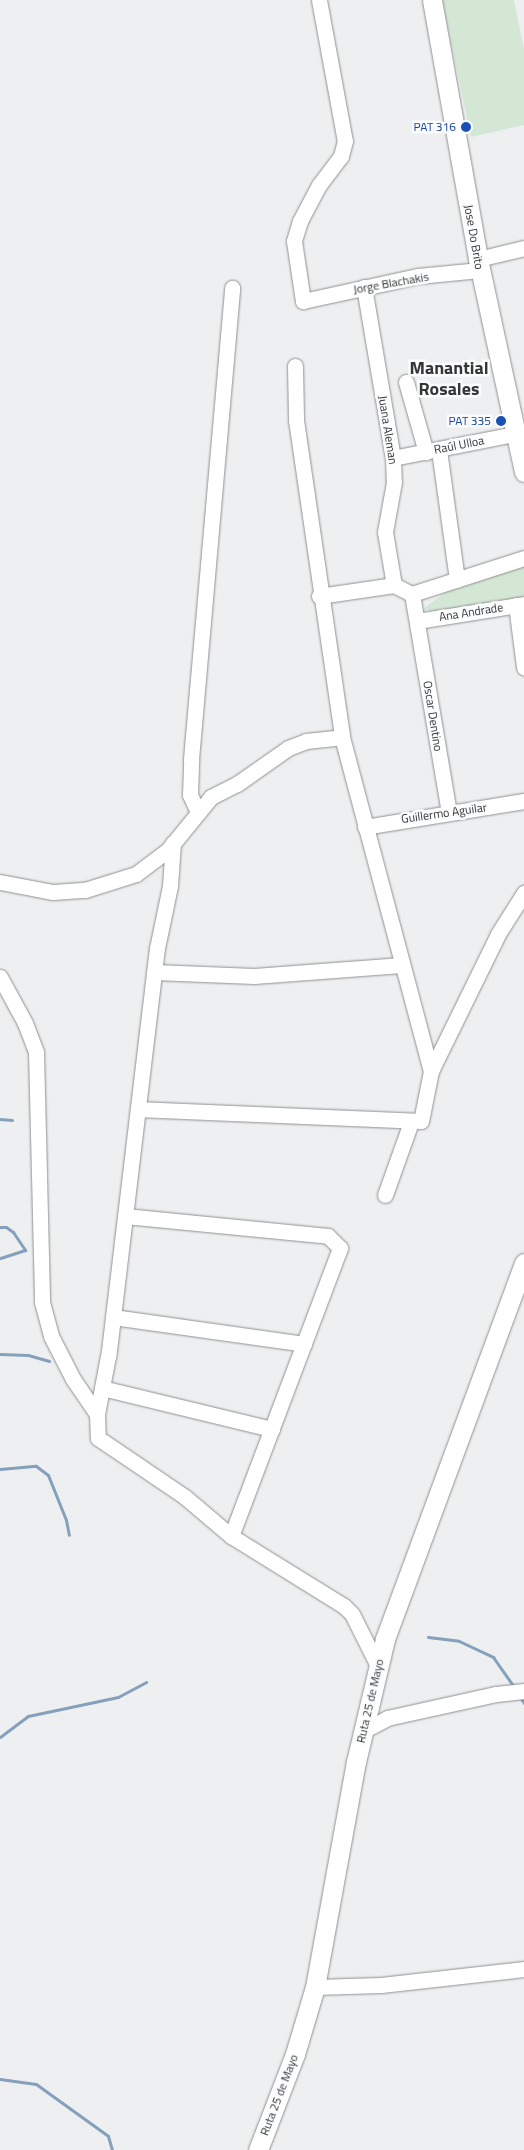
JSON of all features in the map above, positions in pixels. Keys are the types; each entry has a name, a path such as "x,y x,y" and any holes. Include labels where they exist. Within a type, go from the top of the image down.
{"main road":[{"name":"Jose Do Brito","path":"432,0 479,265 519,433 524,472"},
{"name":"Ruta 25 de Mayo","path":"258,2150 295,2054 315,1987 377,1664 524,1263"}],"street":[{"name":"Jorge Blachakis","path":"319,0 345,125 345,142 341,156 319,185 300,221 294,240 303,301 479,265 524,248"},
{"name":"Juana Aleman","path":"364,287 393,458 394,482 386,532 394,585"},
{"path":"198,812 190,795 191,760 232,288"},
{"path":"294,366 296,420 319,596 342,737 431,1071"},
{"path":"406,382 433,451 457,580"},
{"name":"Raúl Ulloa","path":"393,458 519,433"},
{"path":"319,596 394,585 412,594 524,558"},
{"path":"412,594 417,621"},
{"path":"520,604 524,667"},
{"name":"Ana Andrade","path":"417,621 520,604"},
{"name":"Oscar Dentino","path":"417,621 449,812"},
{"path":"0,882 53,892 85,890 136,874 173,843 210,797 237,784 288,748 306,741 342,737"},
{"name":"Guillermo Aguilar","path":"365,827 524,801"},
{"path":"173,843 170,886 154,972 113,1317 97,1414 98,1438 178,1492 231,1536 344,1606 352,1614 377,1664"},
{"path":"138,1109 421,1121 431,1071 498,934 524,892"},
{"path":"154,972 254,976 402,965"},
{"path":"0,977 25,1023 36,1052 42,1302 51,1336 73,1379 97,1414"},
{"path":"385,1195 411,1122"},
{"path":"125,1216 328,1236 340,1248 231,1536"},
{"path":"113,1317 304,1344"},
{"path":"102,1388 272,1429"},
{"path":"363,1731 386,1718 496,1694 524,1692"},
{"path":"315,1987 381,1985 524,1969"}],"green space":[{"path":"442,0 514,0 524,49 524,125 471,137"},
{"path":"524,562 524,598 436,612 423,609 455,585"}],"waterway":[{"path":"0,1119 12,1120"},
{"path":"0,1227 6,1227 13,1232 25,1250 0,1258"},
{"path":"0,1354 28,1355 49,1361"},
{"path":"0,1469 36,1466 48,1475 66,1520 69,1535"},
{"path":"428,1637 459,1641 493,1657 513,1686"},
{"path":"0,1737 28,1716 118,1697 146,1682"},
{"path":"519,1696 524,1703"},
{"path":"0,2079 36,2084 108,2136 112,2150"}],"place":[{"name":"PAT 316","path":"466,127"},
{"name":"PAT 335","path":"501,421"}],"district":[{"name":"Manantial Rosales","path":"449,379"}]}
